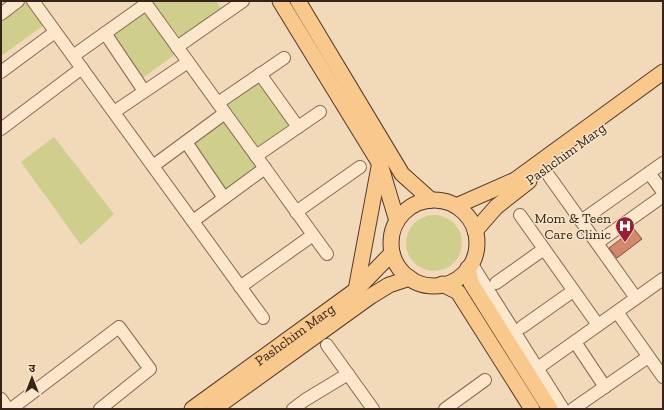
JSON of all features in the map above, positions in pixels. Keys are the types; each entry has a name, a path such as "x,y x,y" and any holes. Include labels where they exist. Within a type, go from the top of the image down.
{"main road":[{"path":"280,1 380,164 397,221"},
{"path":"298,1 402,174 431,200"},
{"name":"Pashchim Marg","path":"456,206 515,180 663,72"},
{"name":"Pashchim Marg","path":"475,231 496,206 663,84"},
{"path":"356,290 380,164"},
{"path":"470,265 461,275 442,284 422,284 410,278 396,263 392,253 391,242 397,221 406,210 417,203 431,200 448,202 456,206 468,217 475,231 476,246 470,265 471,283 550,409"},
{"name":"Pashchim Marg","path":"192,409 356,290 392,253"},
{"name":"Pashchim Marg","path":"214,409 371,296 389,285 410,278"},
{"path":"442,284 458,292 532,409"}],"street":[{"path":"1,14 18,1"},
{"path":"33,1 262,318"},
{"path":"177,47 227,6 243,1"},
{"path":"73,56 145,2 327,254"},
{"path":"1,72 55,32"},
{"path":"105,33 144,91"},
{"path":"153,166 186,142 260,74 284,58"},
{"path":"114,112 188,62"},
{"path":"1,129 82,68"},
{"path":"260,74 298,127"},
{"path":"256,156 320,112"},
{"path":"186,142 224,198"},
{"path":"581,221 663,163"},
{"path":"296,212 360,167"},
{"path":"193,221 265,168"},
{"path":"649,173 663,192"},
{"path":"549,176 636,298"},
{"path":"597,243 663,196"},
{"path":"520,215 598,325"},
{"path":"240,287 313,235"},
{"path":"496,283 544,249"},
{"path":"470,265 564,409"},
{"path":"542,365 663,279"},
{"path":"522,327 573,291"},
{"path":"617,312 663,377"},
{"path":"1,399 9,409 119,327 150,370 100,409"},
{"path":"575,342 605,387"},
{"path":"326,345 373,409"},
{"path":"573,409 648,357"},
{"path":"294,409 305,400 348,374"},
{"path":"445,409 485,380"}],"shaded area":[{"path":"17,1 27,1 44,25 1,56 1,12"},
{"path":"152,1 216,1 222,9 182,40"},
{"path":"145,9 177,53 141,79 109,34"},
{"path":"260,79 294,126 257,152 223,105"},
{"path":"225,119 259,167 224,191 190,144"},
{"path":"54,137 114,214 81,245 21,162"},
{"path":"428,215 440,215 454,223 462,237 460,254 454,263 440,271 428,271 418,266 411,259 406,249 406,237 411,227 418,220"}],"building":[{"path":"634,229 642,239 617,258 609,248"}],"place":[{"name":"Mom & Teen Care Clinic","path":"625,243"}]}
